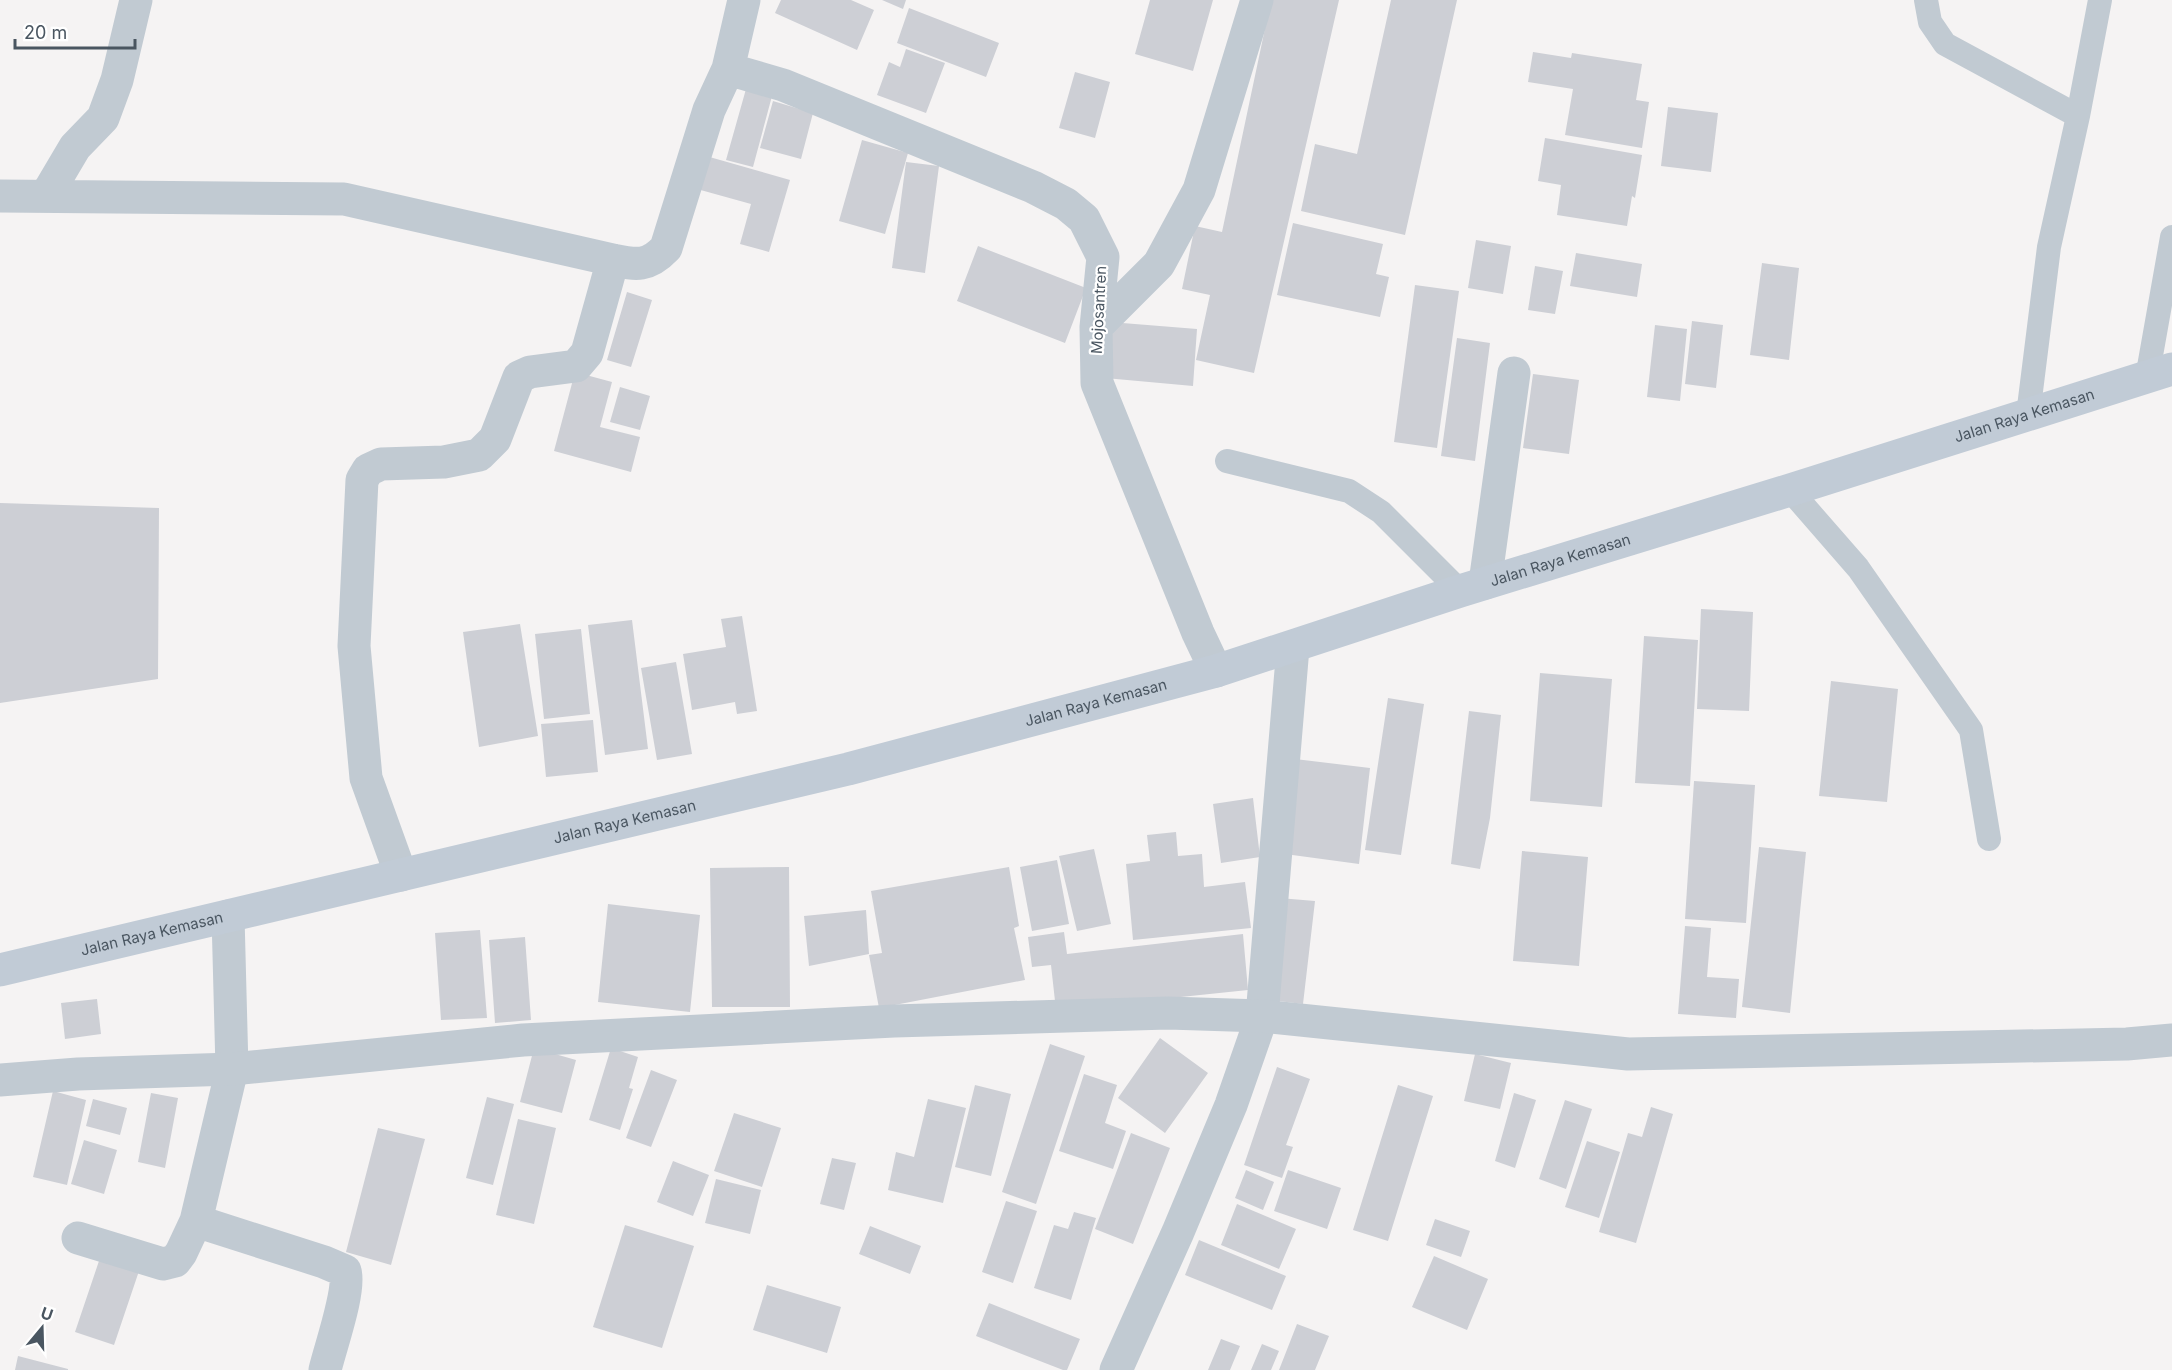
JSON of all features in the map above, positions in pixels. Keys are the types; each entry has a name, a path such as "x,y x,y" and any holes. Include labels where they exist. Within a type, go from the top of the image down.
{"main road":[{"name":"Jalan Raya Kemasan","path":"0,970 848,769 1216,671 1473,587 1790,490 2159,373"}],"street":[{"path":"46,196 75,147 103,118 117,80 136,0"},
{"path":"0,196 344,199 613,260 644,263 654,261 666,249 709,110 728,69 744,0"},
{"path":"1096,327 1159,264 1199,190 1257,0"},
{"name":"Mojosantren","path":"728,69 794,89 1034,187 1066,204 1084,219 1103,257 1096,327 1097,383 1198,633 1216,671"},
{"path":"401,875 366,778 354,646 362,480 368,470 381,464 444,462 479,455 495,439 519,377 530,372 576,366 587,353 613,260"},
{"path":"1473,587 1514,373"},
{"path":"1116,1370 1178,1232 1231,1105 1262,1016 1293,647"},
{"path":"78,1238 163,1264 175,1261 196,1221 232,1069 228,916"},
{"path":"0,1080 78,1074 232,1069 523,1040 870,1022 1168,1013 1262,1016 1628,1054 2115,1044 2172,1040"},
{"path":"196,1221 345,1271 346,1286 325,1370"}],"lane":[{"path":"1926,0 1930,22 1945,44 2078,116"},
{"path":"2028,415 2049,247 2078,116 2100,0"},
{"path":"2159,373 2172,237"},
{"path":"1227,461 1349,491 1382,512 1473,587"},
{"path":"1790,490 1858,568 1971,730 1989,839"}],"building":[{"path":"781,0 851,0 874,10 857,50 775,13"},
{"path":"882,0 906,0 903,9"},
{"path":"1150,0 1213,0 1193,71 1135,54"},
{"path":"1271,0 1339,0 1254,373 1196,360 1210,295 1182,289 1195,226 1222,232"},
{"path":"1391,0 1457,0 1405,235 1301,211 1315,144 1357,154"},
{"path":"909,8 999,43 986,77 897,43"},
{"path":"906,49 945,63 926,113 877,95 889,62 900,67"},
{"path":"1533,52 1571,58 1572,53 1642,64 1636,100 1649,102 1642,148 1565,135 1573,89 1528,82"},
{"path":"1075,72 1110,82 1095,138 1059,128"},
{"path":"746,89 772,96 753,167 726,160"},
{"path":"773,101 813,113 801,159 760,148"},
{"path":"1668,107 1718,113 1711,172 1661,166"},
{"path":"1545,138 1642,155 1635,198 1632,196 1627,226 1557,215 1561,185 1538,181"},
{"path":"862,140 908,153 885,234 839,221"},
{"path":"706,156 790,180 769,252 740,244 751,204 697,189"},
{"path":"906,162 939,166 925,273 892,268"},
{"path":"1293,223 1383,244 1376,274 1389,277 1380,317 1277,295"},
{"path":"1476,240 1511,246 1503,294 1468,288"},
{"path":"978,246 1086,288 1065,343 957,301"},
{"path":"1576,253 1642,264 1637,297 1570,286"},
{"path":"1762,263 1799,268 1789,360 1750,355"},
{"path":"1535,266 1563,271 1555,314 1528,310"},
{"path":"1415,285 1459,291 1437,448 1394,442"},
{"path":"627,292 652,300 631,367 607,360"},
{"path":"1692,321 1723,325 1716,388 1685,384"},
{"path":"1110,322 1197,329 1193,386 1105,378"},
{"path":"1655,325 1687,329 1680,401 1647,397"},
{"path":"1457,338 1490,343 1475,461 1441,456"},
{"path":"575,372 612,382 600,427 640,437 631,472 554,451"},
{"path":"1533,374 1579,380 1569,454 1523,448"},
{"path":"620,387 650,396 640,430 610,422"},
{"path":"0,503 159,508 158,679 0,703"},
{"path":"1701,609 1753,612 1749,711 1697,709"},
{"path":"742,616 757,711 737,714 735,702 692,710 683,654 726,647 721,619"},
{"path":"632,620 648,749 605,755 588,625"},
{"path":"520,624 538,736 479,747 463,632"},
{"path":"581,629 590,714 544,719 535,634"},
{"path":"1644,636 1698,640 1690,786 1635,783"},
{"path":"676,662 692,754 657,760 641,668"},
{"path":"1540,673 1612,679 1602,807 1530,801"},
{"path":"1831,681 1898,689 1887,802 1819,796"},
{"path":"1388,698 1424,704 1401,855 1365,850"},
{"path":"1469,711 1501,715 1490,818 1480,869 1451,864"},
{"path":"593,720 598,772 546,777 541,724"},
{"path":"1295,759 1370,768 1359,864 1285,854"},
{"path":"1694,781 1755,785 1746,923 1685,919"},
{"path":"1253,798 1260,857 1221,863 1213,804"},
{"path":"1176,832 1178,856 1202,854 1204,887 1245,882 1251,928 1133,940 1126,864 1150,861 1147,835"},
{"path":"1759,847 1806,852 1790,1013 1742,1007"},
{"path":"1094,849 1111,924 1077,931 1059,856"},
{"path":"1522,851 1588,857 1579,966 1513,961"},
{"path":"1057,860 1069,924 1032,931 1020,867"},
{"path":"789,867 790,1007 712,1007 710,868"},
{"path":"1009,867 1019,926 1014,928 1025,980 879,1008 869,955 882,953 871,891"},
{"path":"1279,898 1315,901 1303,1004 1269,1000"},
{"path":"608,904 700,915 690,1012 598,1002"},
{"path":"866,910 869,954 809,966 804,916"},
{"path":"1685,926 1711,928 1707,977 1739,979 1736,1018 1678,1014"},
{"path":"480,930 487,1018 441,1020 435,933"},
{"path":"1064,932 1067,954 1243,934 1248,990 1056,1010 1051,965 1032,967 1028,937"},
{"path":"525,937 531,1020 495,1023 489,940"},
{"path":"97,999 101,1034 65,1039 61,1003"},
{"path":"1160,1038 1208,1073 1165,1133 1118,1098"},
{"path":"1050,1044 1085,1056 1036,1204 1002,1192"},
{"path":"534,1048 576,1060 562,1113 520,1102"},
{"path":"611,1048 638,1057 629,1088 633,1089 620,1130 589,1120"},
{"path":"1475,1054 1511,1063 1500,1109 1464,1101"},
{"path":"1277,1067 1310,1079 1286,1145 1293,1147 1282,1178 1244,1165"},
{"path":"651,1070 677,1080 651,1147 626,1138"},
{"path":"1084,1074 1117,1085 1105,1123 1126,1131 1113,1169 1059,1151"},
{"path":"975,1085 1011,1094 991,1176 955,1167"},
{"path":"1398,1085 1433,1096 1388,1241 1353,1230"},
{"path":"53,1091 86,1100 67,1185 33,1177"},
{"path":"151,1093 178,1098 165,1168 138,1162"},
{"path":"1514,1093 1536,1100 1515,1168 1495,1161"},
{"path":"487,1097 514,1104 493,1185 466,1178"},
{"path":"93,1099 127,1108 120,1135 86,1126"},
{"path":"928,1099 966,1108 943,1203 888,1190 896,1152 914,1157"},
{"path":"1565,1100 1592,1109 1566,1189 1539,1179"},
{"path":"1651,1107 1673,1114 1636,1243 1599,1232 1628,1133 1642,1137"},
{"path":"734,1113 781,1128 762,1187 714,1171"},
{"path":"518,1119 556,1128 534,1224 496,1215"},
{"path":"378,1128 425,1139 391,1265 346,1252"},
{"path":"1131,1133 1170,1148 1133,1244 1095,1229"},
{"path":"84,1140 117,1150 104,1194 71,1184"},
{"path":"1587,1141 1620,1152 1599,1218 1565,1207"},
{"path":"832,1158 856,1163 844,1210 820,1204"},
{"path":"673,1161 709,1175 693,1216 657,1202"},
{"path":"1246,1170 1274,1182 1263,1210 1235,1198"},
{"path":"1288,1170 1341,1188 1327,1229 1274,1211"},
{"path":"716,1179 761,1190 750,1234 705,1223"},
{"path":"1006,1201 1037,1211 1013,1283 982,1272"},
{"path":"1237,1204 1296,1229 1279,1269 1221,1245"},
{"path":"1074,1212 1096,1218 1071,1300 1034,1288 1054,1225 1068,1229"},
{"path":"1435,1219 1470,1231 1461,1257 1426,1245"},
{"path":"625,1225 694,1246 662,1348 593,1327"},
{"path":"870,1226 921,1246 910,1274 859,1254"},
{"path":"1199,1240 1286,1276 1272,1310 1185,1275"},
{"path":"1434,1256 1488,1279 1467,1330 1412,1307"},
{"path":"100,1258 139,1271 114,1345 75,1332"},
{"path":"767,1285 841,1307 827,1353 753,1330"},
{"path":"989,1303 1080,1339 1067,1370 976,1336"},
{"path":"1297,1324 1329,1336 1315,1370 1279,1370"},
{"path":"1221,1339 1240,1346 1230,1370 1208,1370"},
{"path":"1262,1344 1279,1351 1271,1370 1251,1370"},
{"path":"18,1356 68,1369 68,1370 15,1370"}]}
